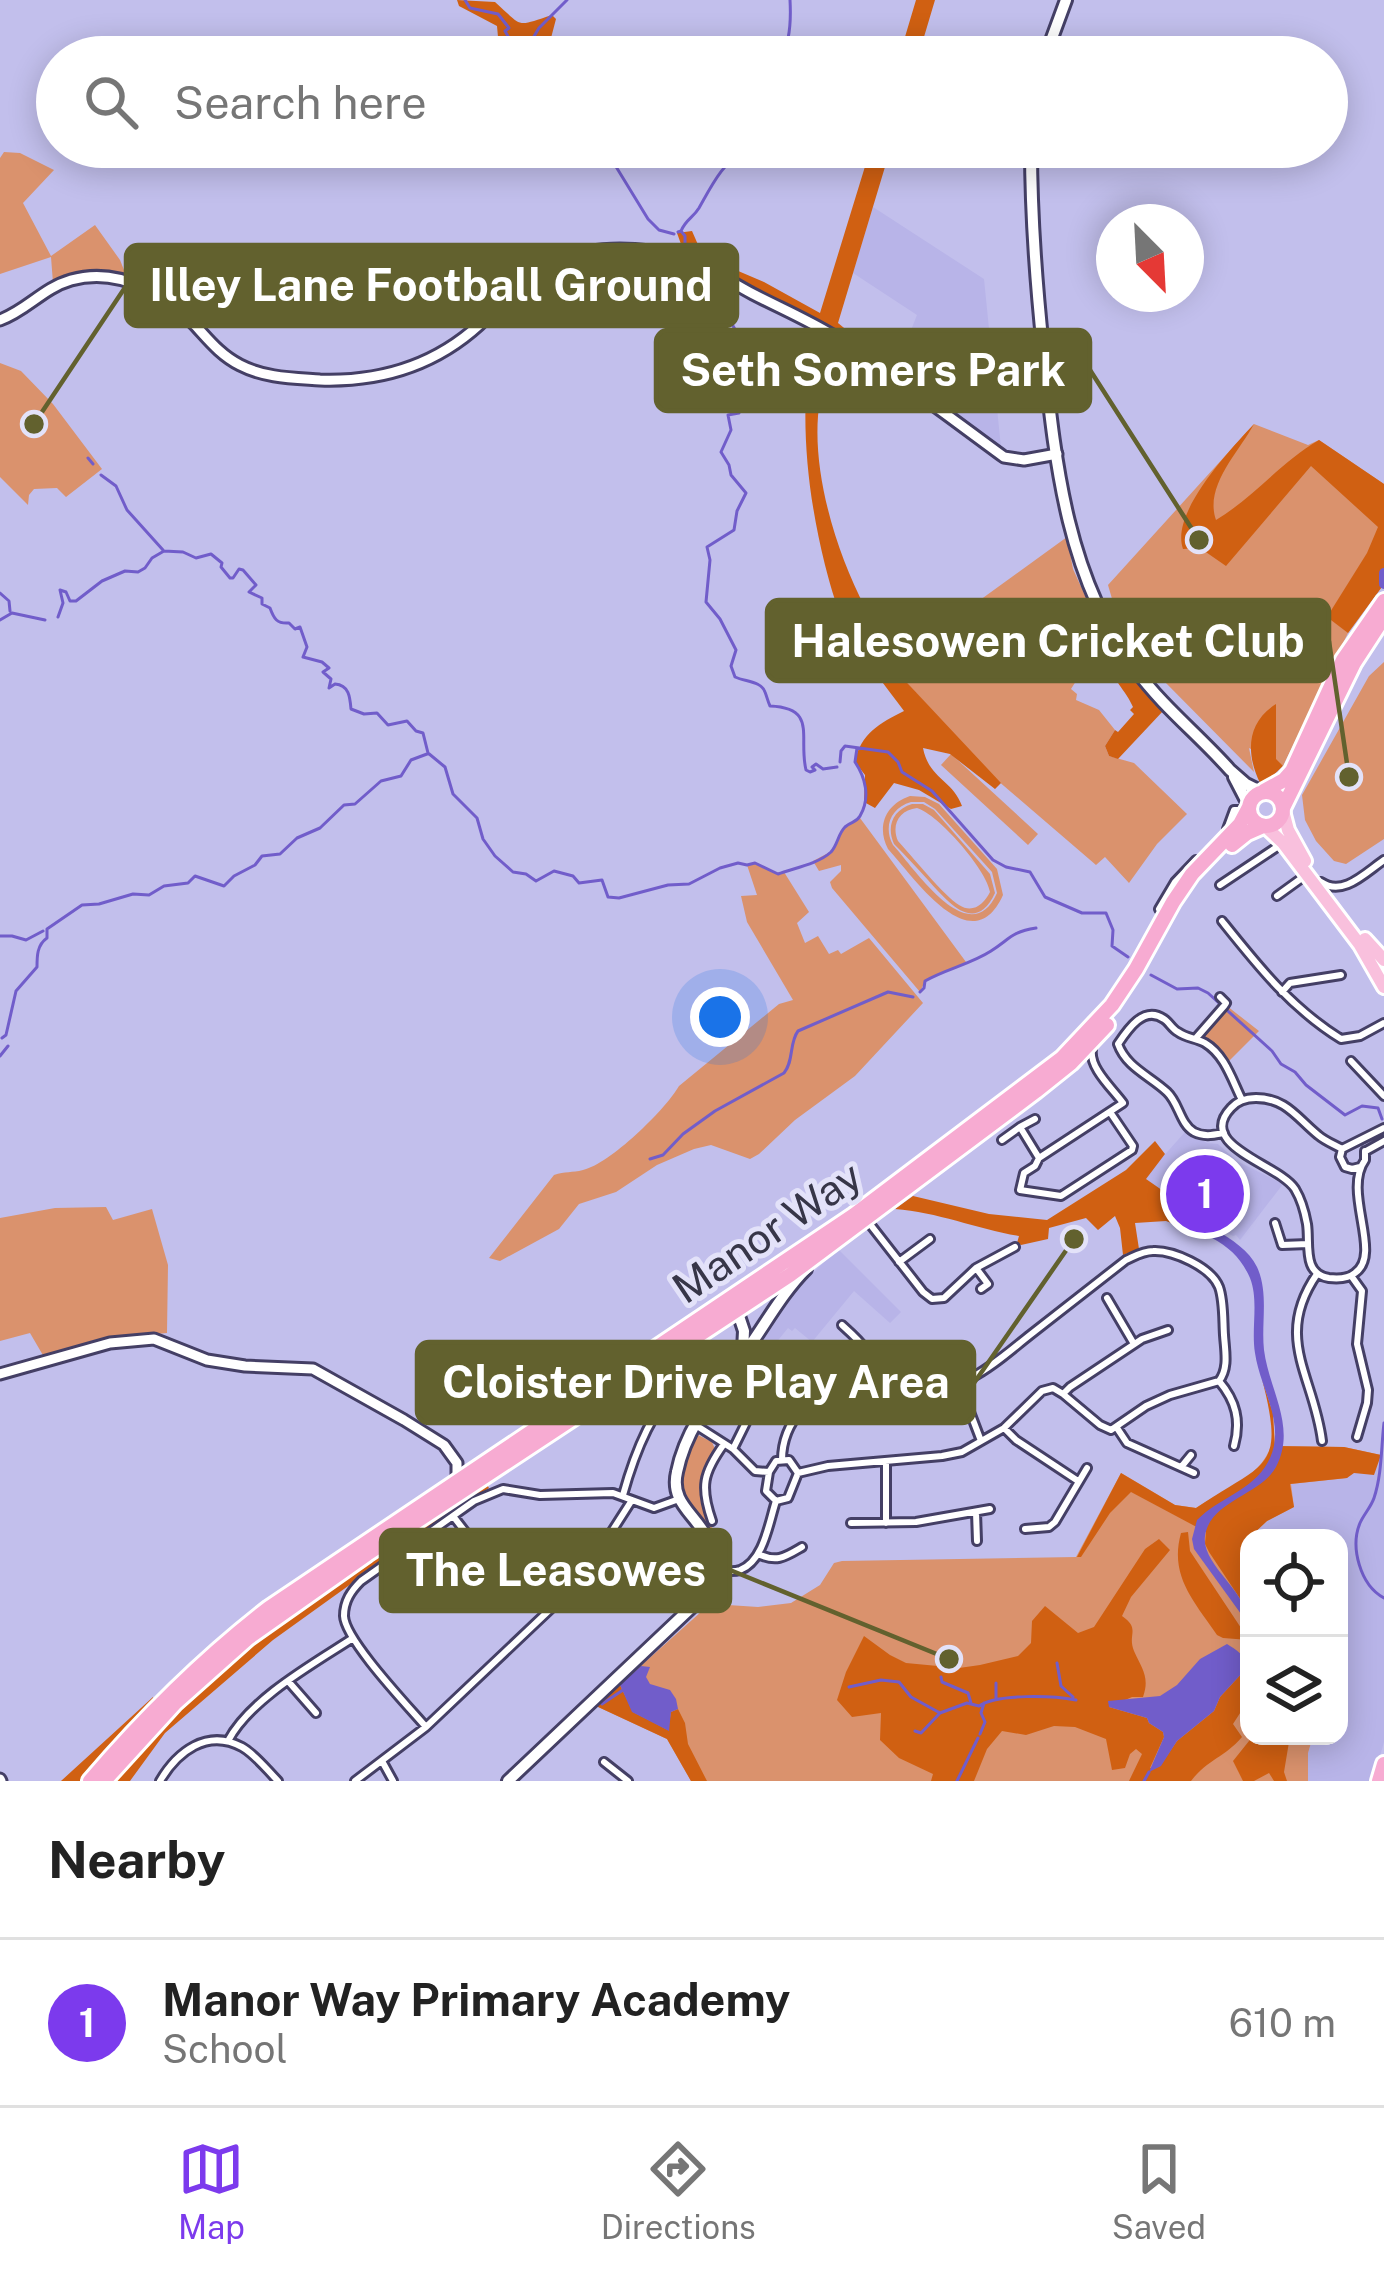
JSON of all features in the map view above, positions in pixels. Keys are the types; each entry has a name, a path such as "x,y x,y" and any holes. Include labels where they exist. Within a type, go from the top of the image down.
{"highway":[{"path":"1384,601 1343,660 1292,771 1254,796 1248,808 1253,821 1264,826 1276,823 1354,663 1384,617"},
{"path":"1263,792 1277,796 1283,810"},
{"name":"Manor Way","path":"89,1781 165,1698 242,1629 854,1215 1062,1058 1104,1016 1192,874 1240,824 1248,808"},
{"name":"Manor Way","path":"104,1781 176,1703 248,1638 736,1312 1071,1063 1099,1035 1141,975 1187,893 1236,841 1264,826"},
{"path":"1379,1781 1384,1765"}],"main road":[{"path":"1053,36 1066,0"},
{"path":"1032,168 1036,282 1050,412 1079,562 1106,622 1135,669 1230,770 1263,792"},
{"path":"1230,770 1248,808"},
{"path":"1283,810 1296,846 1384,960"},
{"path":"1264,826 1360,945 1384,987"},
{"path":"508,1781 694,1605 707,1586 711,1556 706,1537 683,1508 676,1475 694,1424 740,1358 749,1336 830,1246"},
{"path":"740,1292 736,1312 749,1336"},
{"path":"716,1325 731,1324 749,1336"}],"street":[{"path":"0,320 51,288 101,275 159,295 223,355 261,374 370,380 398,372 464,338 531,274 561,256 652,252 684,258 832,335 1004,457 1024,460 1057,454"},
{"path":"1159,910 1175,882 1219,842"},
{"path":"1220,886 1282,843"},
{"path":"1321,882 1331,889 1341,888 1384,860"},
{"path":"1280,890 1306,875"},
{"path":"1222,921 1269,981 1341,1039 1360,1036 1384,1023"},
{"path":"1282,992 1291,983 1341,975"},
{"path":"1196,1038 1226,1003 1220,997"},
{"path":"1224,1133 1205,1136 1187,1127 1170,1094 1118,1049 1121,1039 1139,1018 1162,1017 1183,1036 1196,1038 1217,1052 1242,1100"},
{"path":"1099,1035 1090,1054 1123,1103 1040,1158 1024,1173 1021,1190 1061,1196 1132,1150 1110,1112"},
{"path":"1352,1061 1384,1096"},
{"path":"1071,1063 1094,1064"},
{"path":"1365,1151 1360,1167 1359,1217 1367,1249 1362,1268 1352,1276 1331,1278 1317,1274 1308,1256 1305,1216 1295,1189 1278,1172 1236,1150 1224,1133 1226,1116 1242,1100 1282,1103 1324,1140 1342,1149 1384,1128"},
{"path":"1003,1140 1035,1119"},
{"path":"1020,1127 1040,1158"},
{"path":"1365,1151 1384,1141"},
{"path":"1356,1144 1365,1151"},
{"path":"1342,1149 1342,1164 1360,1167"},
{"path":"866,1219 932,1299 951,1295 976,1268 1016,1246"},
{"path":"1275,1223 1282,1245 1308,1244"},
{"path":"899,1262 927,1244"},
{"path":"782,1460 791,1422 812,1400 846,1381 917,1386 959,1383 992,1364 1126,1260 1163,1251 1198,1266 1217,1282 1226,1369 1219,1381 1146,1406 1118,1428 1107,1430 1052,1388 1042,1391 982,1443 942,1456 799,1473"},
{"path":"976,1268 988,1286"},
{"path":"1317,1274 1306,1289 1295,1334 1322,1441"},
{"path":"1352,1276 1362,1291 1357,1344 1368,1390 1357,1431"},
{"path":"1113,1301 1134,1344"},
{"path":"842,1325 867,1347 874,1380"},
{"path":"1063,1394 1134,1344 1168,1330"},
{"path":"1152,1335 1156,1346"},
{"path":"0,1374 92,1347 154,1339 207,1360 313,1369 444,1445 457,1463 457,1480"},
{"path":"734,1449 752,1421 773,1368"},
{"path":"623,1495 649,1421 686,1373"},
{"path":"1219,1381 1238,1418 1236,1450"},
{"path":"959,1383 982,1443"},
{"path":"694,1424 734,1449 755,1471 769,1472"},
{"path":"1004,1428 1078,1481"},
{"path":"1118,1428 1127,1443 1194,1473"},
{"path":"712,1521 704,1483 724,1444"},
{"path":"1182,1466 1191,1455"},
{"path":"782,1460 794,1464 799,1473 792,1493 783,1501 766,1491 769,1472 782,1460"},
{"path":"886,1461 886,1522"},
{"path":"457,1463 482,1463"},
{"path":"1025,1528 1055,1522 1087,1468"},
{"path":"426,1727 353,1639 344,1621 351,1591 474,1501 507,1488 540,1496 623,1495 654,1508 679,1498"},
{"path":"355,1781 426,1727 560,1601 593,1561 632,1500"},
{"path":"711,1569 739,1571 758,1554 776,1501"},
{"path":"851,1524 916,1522 990,1509"},
{"path":"976,1512 977,1541"},
{"path":"453,1516 486,1560"},
{"path":"758,1554 779,1560 802,1546"},
{"path":"396,1558 433,1604"},
{"path":"228,1742 240,1723 288,1681 353,1639"},
{"path":"288,1681 317,1714"},
{"path":"161,1781 173,1760 189,1748 218,1740 248,1750 278,1781"},
{"path":"382,1761 393,1781"},
{"path":"604,1762 628,1781"}],"shaded area":[{"path":"457,0 495,2 520,23 552,15 556,19 552,36 498,36 497,26 459,6"},
{"path":"916,0 935,0 924,36 905,36"},
{"path":"4,152 20,153 36,161 36,168 54,170 23,203 51,256 95,225 126,275 89,273 53,283 51,257 0,274 0,158"},
{"path":"865,168 885,168 838,323 849,332 842,337 686,258 677,233 692,231 703,256 820,313"},
{"path":"873,207 984,279 1001,448 896,368 917,315 853,273"},
{"path":"812,334 834,345 820,400 821,479 854,584 865,607 877,610 872,627 897,672 1001,783 995,789 950,754 923,748 930,766 962,806 951,809 919,790 894,783 875,808 864,802 865,775 855,762 861,744 872,730 904,711 850,635 825,565 806,450"},
{"path":"0,363 21,371 53,404 102,469 66,497 57,488 34,489 28,505 0,477"},
{"path":"1254,424 1308,445 1319,440 1384,484 1384,584 1348,633 1283,766 1249,748 1254,772 1122,633 1108,585"},
{"path":"1254,424 1219,482 1216,520 1319,440 1384,484 1384,584 1348,633 1327,617 1378,527 1311,466 1226,566 1200,548 1183,549 1181,534 1194,500"},
{"path":"1067,537 1073,569 1102,633 1071,689 1076,700 1099,710 1115,730 1105,746 1109,756 1134,763 1187,814 1157,844 1129,883 1105,857 1096,865 990,774 897,672 872,627 877,610 922,642"},
{"path":"1117,656 1164,710 1118,759 1109,756 1105,746 1134,714 1111,667 1110,660"},
{"path":"1384,662 1384,839 1346,864 1334,861 1316,841 1305,820 1302,795 1369,676"},
{"path":"1276,704 1276,759 1283,766 1260,783 1252,761 1254,730"},
{"path":"951,754 1038,834 1028,845 941,765"},
{"path":"925,797 939,804 997,869 1003,895 990,914 976,921 944,908 888,849 883,824 889,810 902,800","holes":["911,802 924,802 992,872 997,893 986,909 972,914 958,911 928,887 893,845 889,825 894,813"]},
{"path":"923,804 934,810 990,874 995,893 987,906 970,913 952,905 894,844 891,825 905,807","holes":["917,808 960,844 987,882 990,892 978,906 964,908 953,901 898,841 895,829 901,815"]},
{"path":"860,818 966,962 925,981 920,992 832,888 830,882 841,865 819,871 813,861 832,851 843,828"},
{"path":"755,863 775,873 784,872 809,912 797,923 805,943 818,936 829,954 838,950 841,954 869,938 923,1003 855,1076 795,1120 759,1154 750,1159 711,1145 694,1149 657,1165 616,1192 579,1204 559,1229 500,1261 489,1258 554,1175 583,1170 607,1158 650,1122 679,1086 779,1004 793,1000 747,922 741,896 757,895 747,865"},
{"path":"1227,1006 1259,1031 1228,1062 1202,1034"},
{"path":"1186,1131 1218,1144 1237,1161 1283,1184 1240,1240 1191,1215 1127,1205"},
{"path":"1155,1141 1165,1154 1146,1179 1218,1229 1212,1238 1166,1221 1135,1223 1139,1249 1123,1255 1115,1216 1098,1230 1086,1218 1049,1228 1048,1239 1021,1245 1019,1236 895,1209 913,1196 989,1214 1047,1220 1126,1170"},
{"path":"106,1207 113,1220 152,1209 168,1265 167,1333 94,1340 44,1357 30,1333 0,1341 0,1218 55,1208"},
{"path":"1216,1230 1245,1250 1261,1277 1264,1350 1283,1423 1276,1467 1259,1485 1216,1514 1205,1536 1210,1558 1240,1598 1240,1613 1194,1549 1192,1539 1197,1520 1245,1487 1268,1462 1274,1421 1255,1353 1253,1287 1239,1259 1212,1238"},
{"path":"838,1249 901,1312 890,1323 854,1291 812,1342 788,1328 775,1344 771,1341 758,1348 800,1285"},
{"path":"1262,1379 1273,1413 1275,1446 1344,1447 1381,1455 1374,1475 1354,1473 1347,1478 1290,1484 1294,1507 1259,1529 1240,1529 1240,1598 1209,1552 1206,1532 1131,1492 1077,1557 1121,1473 1175,1505 1196,1508 1254,1471 1270,1448"},
{"path":"696,1434 712,1442 715,1449 703,1485 708,1517 719,1542 714,1545 684,1492 683,1466"},
{"path":"1384,1437 1384,1742 1373,1781 1307,1781 1310,1745 1348,1745 1348,1529 1259,1529 1294,1507 1290,1484 1381,1455"},
{"path":"1271,1446 1344,1447 1381,1455 1353,1466 1347,1478 1291,1484 1294,1507 1259,1529 1240,1529 1240,1745 1310,1745 1308,1781 691,1781 667,1739 596,1706 702,1611 728,1605 791,1603 820,1585 834,1563 842,1561 1076,1557 1121,1473 1175,1505 1196,1508 1250,1475"},
{"path":"486,1483 489,1488 273,1640 165,1733 130,1781 113,1781 158,1727 272,1626"},
{"path":"1188,1532 1190,1551 1240,1626 1240,1639 1217,1635 1192,1599 1178,1562 1181,1533"},
{"path":"1159,1539 1170,1550 1131,1597 1122,1616 1131,1625 1132,1645 1146,1684 1143,1697 1109,1707 1147,1718 1163,1732 1150,1768 1160,1766 1177,1741 1214,1711 1240,1675 1240,1713 1233,1724 1240,1739 1191,1781 1129,1781 1142,1754 1136,1749 1125,1768 1112,1770 1106,1739 1075,1727 1054,1726 1026,1735 1002,1731 987,1749 974,1781 931,1781 933,1774 899,1758 880,1740 881,1713 852,1717 837,1700 864,1636 906,1663 959,1668 1018,1656 1031,1643 1032,1621 1045,1606 1078,1633 1094,1627 1145,1549"},
{"path":"1227,1644 1240,1654 1240,1675 1214,1711 1177,1741 1161,1766 1149,1772 1163,1732 1147,1718 1109,1707 1108,1701 1160,1696 1200,1659"},
{"path":"641,1666 650,1667 646,1677 650,1684 670,1690 676,1699 678,1709 671,1712 669,1731 632,1712 620,1685"},
{"path":"620,1685 633,1712 668,1730 671,1712 678,1709 688,1744 707,1781 691,1781 667,1739 596,1706"},
{"path":"153,1697 155,1702 80,1781 61,1781"},
{"path":"1246,1745 1288,1745 1287,1781 1274,1781 1269,1773 1243,1781 1233,1761"}],"waterway":[{"path":"465,0 470,8 498,14 509,28 508,36"},
{"path":"534,36 567,0"},
{"path":"789,36 790,0"},
{"path":"617,168 648,219 659,230 674,234"},
{"path":"681,231 724,168"},
{"path":"678,232 685,236 685,252"},
{"path":"688,269 725,312 740,338 753,340 758,350 745,363 757,387 743,400 739,413 728,415 731,430 721,452 746,493 734,530 707,547 706,602 736,650 731,666 735,677 760,686 770,706 785,708 800,718 806,770 815,770 816,764 823,769 837,767"},
{"path":"88,458 93,464"},
{"path":"101,475 116,486 127,510 163,550"},
{"path":"58,617 63,603 60,590 76,601 102,581 125,571 138,572 164,551 196,558 211,554 230,578 243,570 256,585 249,592 262,598 276,620 300,627 307,647 303,657 329,668 323,672 331,679 329,688 335,684 346,689 351,709 377,713 388,725 407,721 423,733 428,753 445,767 453,794 477,818 495,856 513,872 536,881 554,871 573,876 579,883 602,880 608,897 689,884 738,863 755,863 778,874 826,856 863,809 865,788 855,762 857,748"},
{"path":"1384,573 1384,584"},
{"path":"0,593 9,601 10,611"},
{"path":"0,620 12,613 45,620"},
{"path":"840,762 845,746 888,752 902,772 932,791 993,860 1030,872 1045,897 1082,913 1106,913 1113,930 1112,946 1128,957"},
{"path":"2,1038 16,991 37,967 47,929 82,905 149,895 164,886 188,883 195,876 224,886 262,856 280,854 297,838 320,828 344,805 355,804 381,781 401,776 411,760 427,754"},
{"path":"920,992 925,981 1036,928"},
{"path":"0,936 26,940 43,931"},
{"path":"1151,975 1177,989 1198,988 1208,993 1281,1064 1345,1115 1362,1106 1378,1108 1382,1119"},
{"path":"650,1159 663,1155 715,1111 784,1073 798,1031 888,992 913,997"},
{"path":"0,1056 8,1046"},
{"path":"1384,1423 1377,1489 1356,1543 1363,1575 1384,1598"},
{"path":"1057,1663 1061,1686 1073,1697"},
{"path":"941,1677 942,1682 968,1693 971,1703"},
{"path":"849,1687 881,1680 899,1682 911,1697 940,1713 967,1703 979,1706 1013,1697 1076,1700"},
{"path":"996,1683 996,1698"},
{"path":"602,1704 623,1690"},
{"path":"980,1734 984,1703"},
{"path":"915,1731 921,1733 940,1713"},
{"path":"957,1781 978,1738"},
{"path":"1144,1781 1149,1772"}],"place":[{"name":"Illey Lane Football Ground","path":"34,424"},
{"name":"Seth Somers Park","path":"1199,540"},
{"name":"Halesowen Cricket Club","path":"1349,777"},
{"name":"Manor Way Primary Academy","path":"1205,1194"},
{"name":"Cloister Drive Play Area","path":"1074,1239"},
{"name":"The Leasowes","path":"949,1659"}]}
